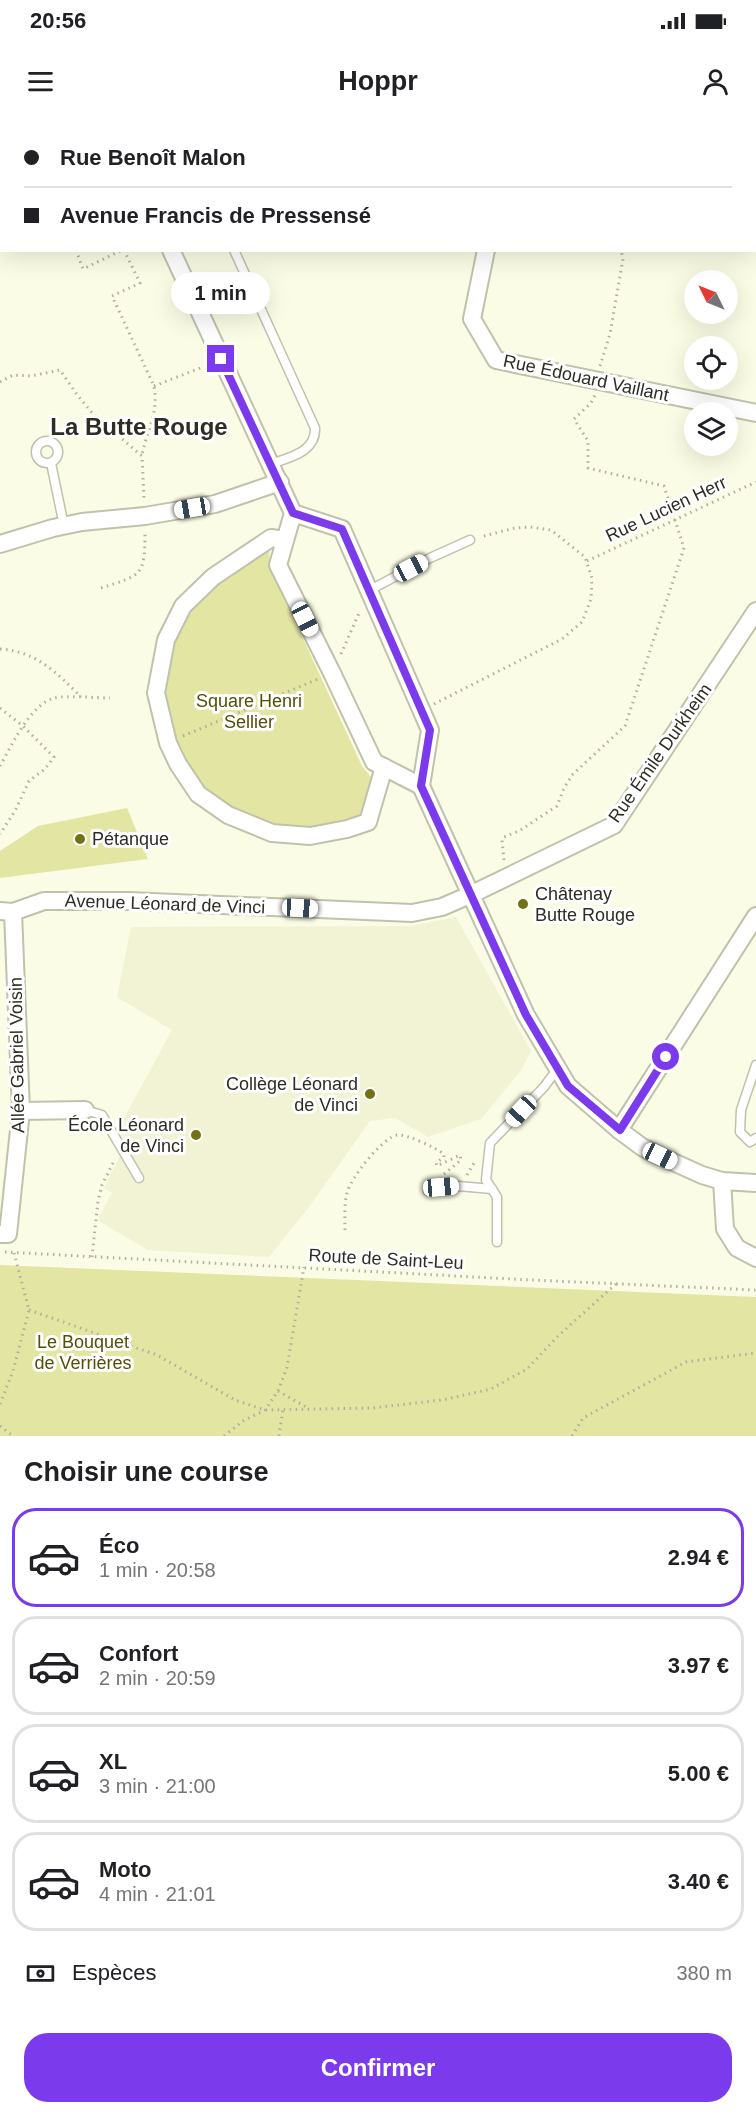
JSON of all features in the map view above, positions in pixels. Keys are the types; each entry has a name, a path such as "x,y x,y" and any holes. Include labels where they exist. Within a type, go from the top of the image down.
{"street":[{"path":"172,252 293,513 278,565 374,762 421,786"},
{"name":"Rue Édouard Vaillant","path":"486,252 472,319 496,360 600,375 756,414"},
{"path":"0,544 82,522 145,516 215,504 280,482"},
{"path":"293,513 342,529 430,730 421,786 526,1015 568,1086 642,1147 702,1176 756,1183"},
{"path":"285,540 272,538 213,577 183,606 166,640 156,693 168,742 177,764 198,794 228,814 272,833 310,836 347,829 368,822 384,767"},
{"name":"Rue Émile Durkheim","path":"472,894 614,825 756,611"},
{"name":"Avenue Léonard de Vinci","path":"7,912 44,901 129,901 412,913 442,907 472,894"},
{"name":"Allée Gabriel Voisin","path":"4,1234 21,1111 7,912"},
{"path":"620,1130 756,916"},
{"path":"21,1111 86,1110"},
{"path":"722,1180 725,1229 737,1248 756,1258"}],"lane":[{"path":"235,252 315,428 314,439 303,452 271,464"},
{"path":"51,463 64,526"},
{"path":"370,590 429,558 470,540"},
{"path":"756,1065 741,1110 740,1132 750,1142 756,1138"},
{"path":"497,1242 497,1197 486,1180 490,1143 544,1087 558,1068"},
{"path":"86,1110 102,1115 139,1178"},
{"path":"428,1191 441,1187 458,1186 492,1189"}],"path":[{"path":"76,252 83,269 119,252"},
{"path":"101,588 134,577 143,567 145,516 142,456 145,438 157,401 154,386 112,296 140,283 124,252"},
{"path":"507,876 502,840 504,837 519,831 556,806 573,774 625,726 684,548 664,486 588,468 588,441 574,418 591,403 600,375 612,323 623,259 621,252"},
{"path":"154,386 221,359"},
{"path":"0,382 13,375 31,376 60,370 94,415 142,456"},
{"name":"Rue Lucien Herr","path":"587,561 756,482"},
{"path":"422,710 562,639 582,622 591,599 592,578 587,561 579,551 551,530 530,526 492,533 470,540"},
{"path":"168,742 332,673 370,590"},
{"path":"0,649 15,650 50,667 83,698"},
{"path":"0,766 23,726 40,705 55,697 110,698"},
{"path":"0,708 23,726 54,757 45,770 29,781 15,811 0,834"},
{"path":"345,1230 347,1191 375,1151 383,1142 395,1135 408,1135 444,1154 444,1157 436,1163 437,1167 460,1155 461,1160 441,1176 441,1187"},
{"path":"92,1257 102,1185 121,1147"},
{"name":"Route de Saint-Leu","path":"28,1310 14,1253 756,1290"},
{"path":"224,1436 243,1421 265,1410 278,1391 286,1367 304,1267"},
{"path":"0,1404 13,1371 28,1310 158,1355 235,1400 265,1410 372,1408 442,1400 491,1389 527,1369 558,1336 616,1282"},
{"path":"572,1436 583,1418 686,1362 756,1353"},
{"path":"278,1391 309,1409"},
{"path":"279,1436 284,1409"},
{"path":"0,1426 13,1436"}],"shaded area":[{"name":"Collège Léonard de Vinci","path":"456,917 531,1051 520,1072 481,1119 428,1137 395,1118 370,1121 309,1207 269,1257 148,1250 97,1220 112,1193 104,1188 128,1140 117,1131 172,1030 117,997 131,927 410,926"}],"green space":[{"name":"Square Henri Sellier","path":"270,544 269,565 362,766 374,781 360,822 306,832 265,827 225,806 195,779 173,740 163,694 171,641 195,602 219,579"},
{"name":"Pétanque","path":"127,808 148,859 0,878 0,851 38,826"},
{"name":"Le Bouquet de Verrières","path":"0,1265 756,1297 756,1436 0,1436"}],"place":[{"name":"Pétanque","path":"80,839"},
{"name":"Châtenay Butte Rouge","path":"523,904"},
{"name":"Collège Léonard de Vinci","path":"370,1094"},
{"name":"École Léonard de Vinci","path":"196,1135"}],"district":[{"name":"La Butte Rouge","path":"139,427"}],"route":[{"path":"221,359 293,513 342,529 430,730 421,786 526,1015 568,1086 620,1130 666,1057"}]}
